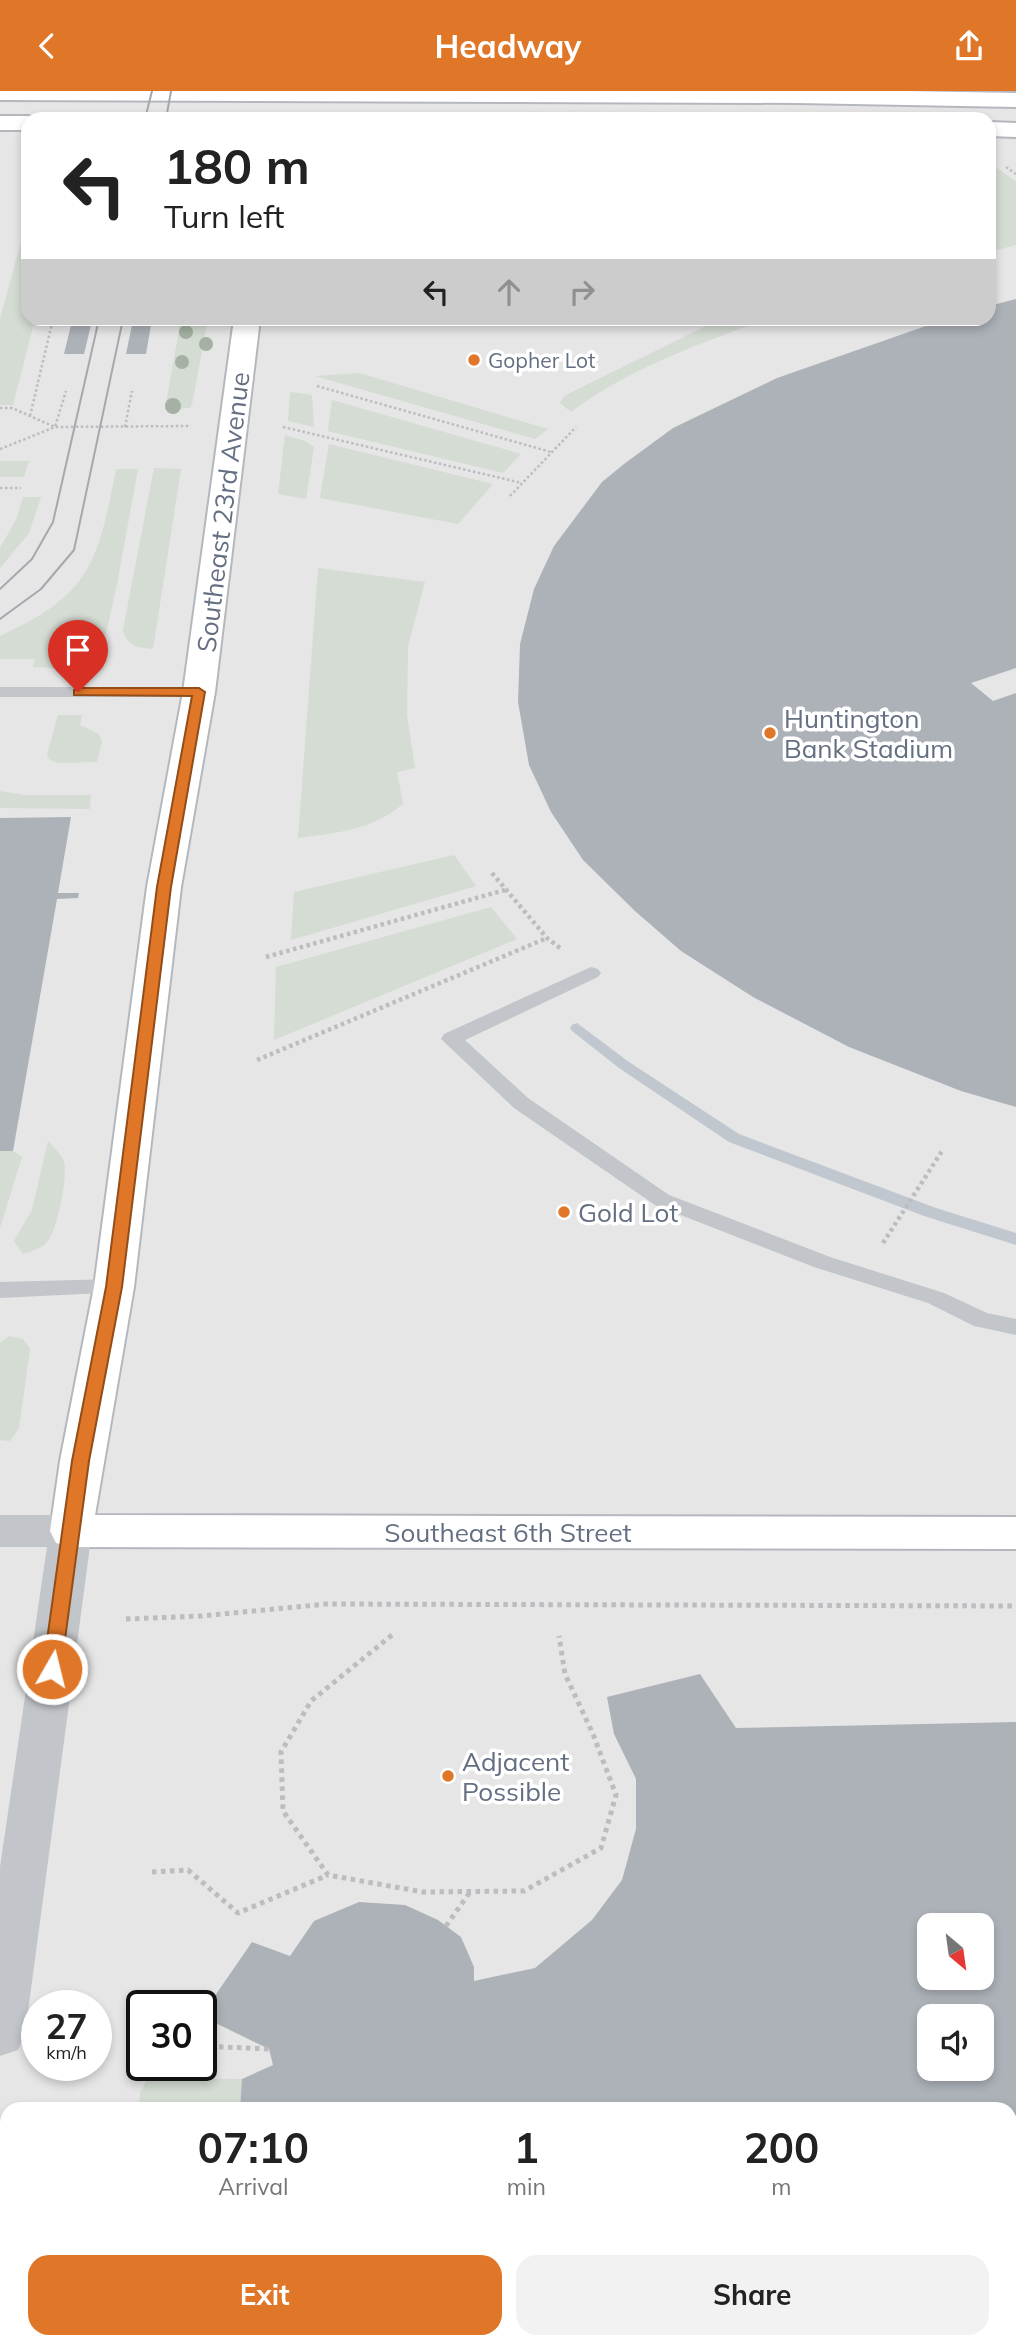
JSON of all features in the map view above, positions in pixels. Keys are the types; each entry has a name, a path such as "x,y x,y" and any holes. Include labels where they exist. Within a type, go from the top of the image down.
{"street":[{"path":"277,112 282,92"},
{"path":"0,93 582,93 1016,100"},
{"path":"0,123 21,123"},
{"path":"996,129 1016,129"},
{"name":"Southeast 23rd Avenue","path":"0,2033 81,1461 114,1287 164,887 199,692 246,326"},
{"name":"Southeast 6th Street","path":"0,1531 1016,1533"}],"lane":[{"path":"0,692 199,692"},
{"path":"591,974 452,1039 521,1103 662,1200 822,1262 936,1298 982,1320 1016,1327"},
{"path":"0,1290 114,1287"}],"path":[{"path":"30,416 51,326"},
{"path":"317,386 551,452"},
{"path":"55,427 66,391"},
{"path":"125,427 132,391"},
{"path":"0,408 12,408 55,427"},
{"path":"0,449 55,427 192,426"},
{"path":"510,496 576,427"},
{"path":"283,428 522,483"},
{"path":"0,488 22,488"},
{"path":"492,873 547,938 558,946"},
{"path":"266,957 505,890"},
{"path":"257,1060 547,938"},
{"path":"891,1229 942,1151"},
{"path":"126,1619 201,1616 327,1604 1016,1606"},
{"path":"328,1875 283,1811 281,1752 312,1701 392,1635"},
{"path":"152,1872 188,1870 238,1913 328,1875 423,1892 524,1891 601,1848 616,1795 593,1734 565,1674 559,1636"},
{"path":"446,1926 470,1892"},
{"path":"217,2047 270,2049"}],"shaded area":[{"path":"0,91 1016,91 1016,2102 0,2102"},
{"path":"996,167 1016,182 1016,245 996,250"},
{"path":"21,242 21,326 33,326 13,405 0,405 0,319"},
{"path":"180,326 207,326 190,408 165,409"},
{"path":"706,326 749,326 641,370 571,412 560,403 564,396"},
{"path":"359,373 548,429 535,439 315,376"},
{"path":"290,392 312,395 314,427 288,421"},
{"path":"332,400 521,454 503,473 328,431"},
{"path":"285,435 305,441 314,447 306,499 278,494"},
{"path":"329,444 493,484 458,524 320,498"},
{"path":"0,461 29,461 24,477 0,477"},
{"path":"154,468 181,469 153,649 134,645 127,640 123,630"},
{"path":"116,469 138,469 101,656 87,665 69,668 33,667 35,659 0,659 0,636 54,606 72,590 85,572 103,529"},
{"path":"23,497 41,497 29,533 0,568 0,548 17,518"},
{"path":"318,568 425,582 408,646 407,715 415,768 397,772 403,804 391,813 353,829 298,838"},
{"path":"58,715 82,715 80,725 99,734 102,741 97,762 59,763 50,760 47,755"},
{"path":"0,791 24,795 91,795 90,809 0,808"},
{"path":"454,855 476,886 291,940 294,892"},
{"path":"491,907 517,939 274,1040 276,967"},
{"path":"48,1141 64,1162 61,1203 47,1242 23,1254 14,1241 32,1210"},
{"path":"0,1151 13,1151 22,1157 0,1228"},
{"path":"9,1336 23,1339 30,1349 19,1428 10,1441 0,1440 0,1343"},
{"path":"242,2079 240,2102 139,2102 140,2093 146,2081"}],"building":[{"name":"Huntington Bank Stadium","path":"1016,299 1016,668 971,683 993,701 1016,693 1016,1107 961,1091 849,1047 753,997 681,951 583,860 551,812 529,765 518,702 520,644 534,589 554,546 602,482 673,428 777,378 926,326 996,326 996,304"},
{"path":"71,326 91,326 84,354 64,354"},
{"path":"132,326 151,326 146,354 126,354"},
{"path":"71,817 58,893 79,893 78,898 57,899 13,1151 0,1151 0,818"},
{"path":"700,1674 736,1728 1016,1722 1016,2102 240,2102 242,2079 273,2065 269,2049 217,2024 217,1993 252,1942 290,1956 314,1921 359,1902 405,1905 438,1920 461,1937 474,1967 474,1981 535,1968 592,1920 622,1880 636,1829 636,1779 614,1734 607,1697"}],"waterway":[{"path":"577,1028 624,1065 734,1138 930,1212 1016,1239"}],"tram line":[{"path":"147,112 152,91"},
{"path":"167,112 171,91"},
{"path":"0,589 32,559 53,522 97,326"},
{"path":"0,619 41,589 74,550 122,326"}],"place":[{"name":"Gopher Lot","path":"474,360"},
{"name":"Huntington Bank Stadium","path":"770,733"},
{"name":"Gold Lot","path":"564,1212"},
{"name":"Adjacent Possible","path":"448,1776"}],"route":[{"path":"52,1669 81,1461 114,1287 164,887 199,692 78,692"}]}
